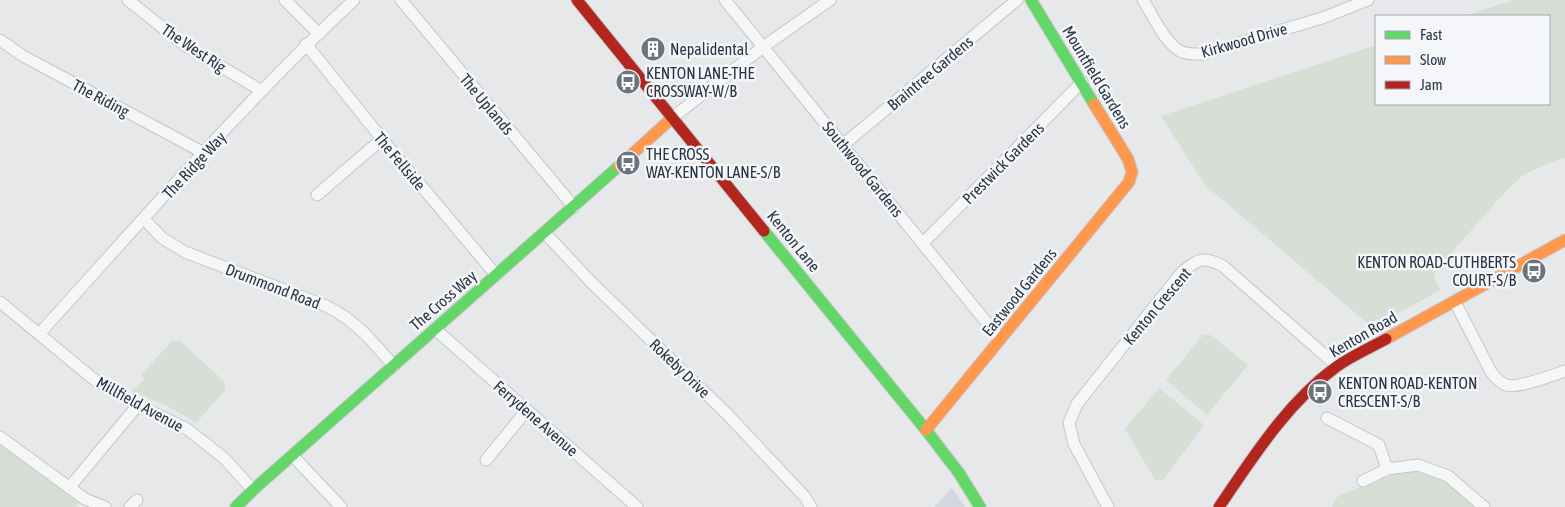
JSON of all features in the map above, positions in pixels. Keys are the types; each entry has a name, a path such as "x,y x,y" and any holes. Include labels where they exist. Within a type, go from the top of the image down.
{"street":[{"name":"The West Rig","path":"128,0 183,44 262,91"},
{"path":"285,0 318,33"},
{"name":"The Ridge Way","path":"39,334 306,44 354,0"},
{"name":"The Uplands","path":"401,0 574,207"},
{"name":"Kenton Lane","path":"577,0 926,430 959,473 980,507"},
{"name":"Southwood Gardens","path":"725,0 1000,339"},
{"path":"672,118 763,47 830,0"},
{"name":"Braintree Gardens","path":"843,145 1017,0"},
{"name":"Mountfield Gardens","path":"1030,0 1128,159 1132,172"},
{"name":"Kirkwood Drive","path":"1143,0 1169,42 1179,51 1190,54 1203,54 1325,17 1365,1"},
{"name":"The Riding","path":"0,40 23,56 204,153"},
{"name":"The Fellside","path":"306,44 382,140 496,275"},
{"name":"Prestwick Gardens","path":"923,243 1082,82"},
{"name":"The Cross Way","path":"236,507 252,490 574,207 672,118"},
{"path":"317,196 382,140"},
{"name":"Eastwood Gardens","path":"926,430 1130,182 1132,172"},
{"name":"Drummond Road","path":"144,219 162,238 185,252 326,306 345,316 360,327 394,366"},
{"name":"Rokeby Drive","path":"545,232 591,282 727,414 805,497 811,507"},
{"name":"Kenton Road","path":"1219,507 1251,460 1290,409 1337,366 1565,240"},
{"name":"Kenton Crescent","path":"1108,507 1074,444 1069,423 1077,404 1182,272 1195,262 1210,260 1223,266 1337,366"},
{"name":"Millfield Avenue","path":"0,302 96,381 138,405 187,429 224,458 252,490"},
{"path":"1454,302 1491,372 1506,385 1513,386 1565,371"},
{"name":"Ferrydene Avenue","path":"435,329 637,507"},
{"path":"69,488 138,405"},
{"path":"486,460 527,410"},
{"path":"1327,418 1379,445 1387,469"},
{"path":"0,437 85,499 105,507"},
{"path":"292,455 341,507"},
{"path":"1363,481 1387,469 1418,465 1448,476 1484,507"}],"shaded area":[{"path":"1514,0 1565,0 1565,158 1551,162 1523,175 1505,192 1438,268 1433,277 1441,290 1372,327 1205,185 1161,116 1375,45 1375,105 1550,105 1550,15 1467,15"},
{"path":"1203,335 1211,335 1248,365 1207,415 1166,380"},
{"path":"172,341 180,341 225,382 225,390 196,423 165,405 132,392 144,379 141,375"},
{"path":"1159,388 1204,425 1162,481 1155,480 1125,429"},
{"path":"0,444 80,501 76,507 0,507"},
{"path":"1415,471 1444,480 1474,507 1332,507 1337,497 1384,477"},
{"path":"952,488 965,507 934,507"}],"traffic: fast":[{"path":"1031,0 1094,104"},
{"path":"236,507 619,166"},
{"path":"764,231 926,430 959,473 980,507"}],"traffic: slow":[{"path":"926,430 1129,182 1132,172 1128,159 1094,104"},
{"path":"619,166 672,118"},
{"path":"1386,339 1565,240"}],"traffic: jam":[{"path":"577,0 764,231"},
{"path":"1219,507 1272,432 1302,397 1336,367 1386,339"}],"place":[{"name":"Nepalidental","path":"653,49"},
{"name":"KENTON LANE-THE CROSSWAY-W/B","path":"628,82"},
{"name":"THE CROSS WAY-KENTON LANE-S/B","path":"628,163"},
{"name":"KENTON ROAD-CUTHBERTS COURT-S/B","path":"1534,271"},
{"name":"KENTON ROAD-KENTON CRESCENT-S/B","path":"1320,392"}]}
